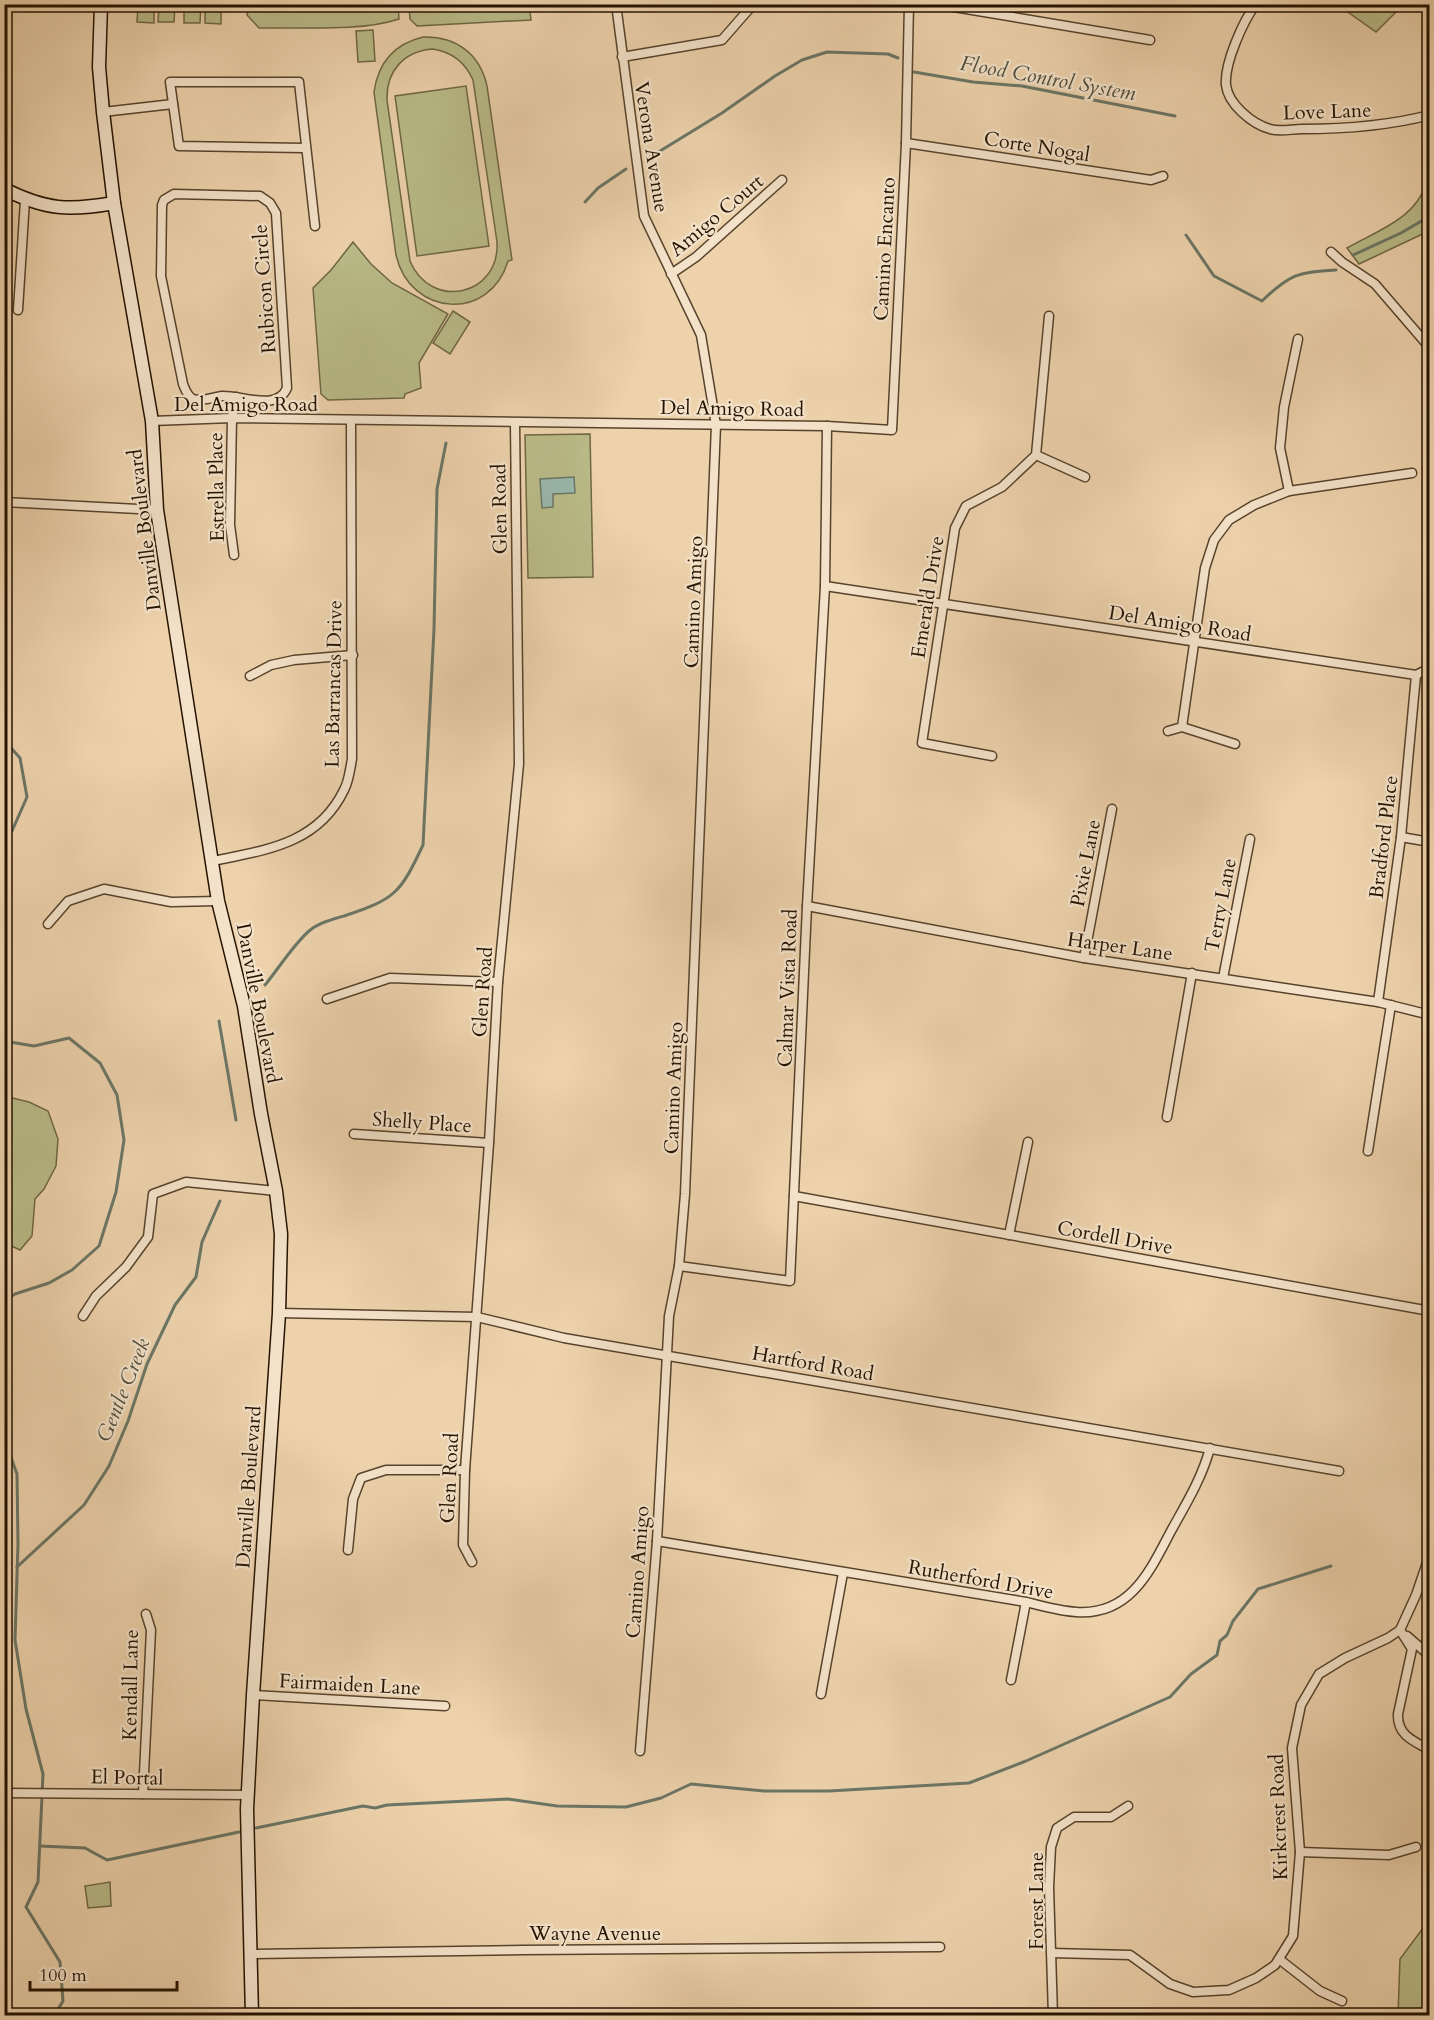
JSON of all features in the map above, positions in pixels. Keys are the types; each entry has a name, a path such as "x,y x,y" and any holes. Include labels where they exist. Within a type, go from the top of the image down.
{"main road":[{"name":"Danville Boulevard","path":"101,4 99,67 103,112 114,203 152,420 157,510 219,901 244,1006 276,1191 281,1234 279,1313 248,1795 252,2016"},
{"path":"4,189 25,200 58,208 84,208 114,203"}],"street":[{"name":"Verona Avenue","path":"616,4 644,216 701,335 716,425"},
{"path":"622,57 722,40 751,4"},
{"name":"Camino Encanto","path":"827,426 892,430 906,143 909,4"},
{"path":"936,4 1150,40"},
{"name":"Love Lane","path":"1256,4 1246,18 1226,74 1226,87 1233,102 1246,116 1270,130 1361,127 1406,122 1430,115"},
{"path":"306,147 179,146 170,82 299,82 315,226"},
{"path":"103,112 173,104"},
{"name":"Corte Nogal","path":"906,143 1151,180 1163,176"},
{"name":"Amigo Court","path":"671,274 696,257 782,180"},
{"name":"Rubicon Circle","path":"174,194 260,196 270,203 276,213 287,388 284,394 276,399 236,397 194,399 186,393 183,384 160,276 162,205 164,200 174,194"},
{"path":"18,310 25,200"},
{"path":"1331,252 1375,284 1430,348"},
{"path":"1049,316 1036,455 1085,477"},
{"path":"1289,491 1280,448 1284,407 1298,339"},
{"path":"232,418 236,397"},
{"name":"Del Amigo Road","path":"152,420 232,418 827,426 825,586 1416,675"},
{"name":"Estrella Place","path":"232,418 230,525 234,555"},
{"name":"Las Barrancas Drive","path":"213,861 273,848 313,830 334,807 346,788 352,759 351,421"},
{"name":"Glen Road","path":"472,1562 463,1545 465,1470 489,1143 498,982 519,764 515,423"},
{"name":"Camino Amigo","path":"640,1750 657,1541 669,1316 679,1266 686,1182 716,425"},
{"name":"Emerald Drive","path":"992,756 922,743 942,604 955,528 966,506 1002,487 1036,455"},
{"path":"1182,727 1205,568 1214,540 1229,520 1254,505 1289,491 1412,473"},
{"path":"4,502 157,510"},
{"name":"Calmar Vista Road","path":"679,1266 790,1281 807,906 825,586"},
{"path":"250,676 271,665 294,660 353,655"},
{"path":"1416,675 1430,668"},
{"name":"Bradford Place","path":"1378,1002 1401,837 1416,675"},
{"path":"1168,731 1182,727 1235,744"},
{"name":"Pixie Lane","path":"1084,958 1112,809"},
{"path":"1401,837 1430,842"},
{"name":"Terry Lane","path":"1223,978 1250,839"},
{"path":"48,924 68,901 104,889 171,902 219,901"},
{"name":"Harper Lane","path":"807,906 1084,958 1378,1002 1430,1015"},
{"path":"1167,1117 1192,973"},
{"path":"327,999 390,978 498,982"},
{"path":"1368,1151 1391,1005"},
{"name":"Shelly Place","path":"354,1134 489,1143"},
{"path":"1009,1235 1028,1142"},
{"path":"83,1316 96,1296 126,1267 148,1237 153,1194 186,1182 276,1191"},
{"name":"Cordell Drive","path":"794,1196 1430,1311"},
{"name":"Hartford Road","path":"279,1313 477,1317 564,1338 1339,1471"},
{"name":"Rutherford Drive","path":"657,1541 1077,1612 1097,1610 1116,1603 1134,1592 1148,1573 1204,1470 1210,1448"},
{"path":"348,1550 353,1499 361,1478 386,1470 465,1470"},
{"path":"1400,1630 1416,1595 1430,1554"},
{"path":"821,1694 843,1573"},
{"path":"1011,1680 1026,1602"},
{"name":"Kendall Lane","path":"143,1794 151,1630 146,1614"},
{"path":"1400,1630 1430,1656"},
{"path":"1400,1630 1412,1649 1397,1725 1403,1733 1430,1750"},
{"name":"Kirkcrest Road","path":"1052,1953 1130,1955 1170,1984 1193,1992 1229,1989 1257,1978 1275,1965 1293,1936 1300,1852 1292,1748 1300,1706 1319,1674 1400,1630"},
{"name":"Fairmaiden Lane","path":"253,1695 445,1706"},
{"name":"El Portal","path":"4,1793 248,1795"},
{"name":"Forest Lane","path":"1053,2016 1049,1887 1051,1847 1057,1828 1074,1817 1111,1817 1128,1806"},
{"path":"1300,1852 1389,1855 1416,1847"},
{"name":"Wayne Avenue","path":"250,1954 535,1949 940,1947"},
{"path":"1279,1959 1320,1991 1342,2001"}],"green space":[{"path":"138,5 154,5 154,23 137,22"},
{"path":"159,5 175,5 174,22 158,22"},
{"path":"184,5 201,5 200,23 184,23"},
{"path":"205,5 221,5 221,24 205,23"},
{"path":"248,5 398,5 399,19 367,26 259,28 247,15"},
{"path":"409,5 529,5 531,20 417,26 410,19"},
{"path":"1338,5 1429,5 1429,10 1399,9 1376,32"},
{"path":"373,30 375,61 358,62 356,31"},
{"path":"423,37 435,38 446,40 465,49 479,65 487,86 512,260 508,261 499,281 485,295 468,302 451,304 433,300 417,291 404,276 396,255 374,92 379,72 389,56 413,40","holes":["440,50 452,55 462,63 473,80 497,242 495,260 488,275 476,285 462,290 448,291 433,287 420,277 410,261 387,100 393,72 405,58 423,51"]},
{"path":"466,86 489,246 417,256 395,96"},
{"path":"1429,175 1429,231 1359,264 1347,248 1408,212 1424,190"},
{"path":"353,242 371,264 392,283 448,314 419,363 421,388 405,394 404,398 328,400 321,394 313,288"},
{"path":"453,311 470,322 450,354 433,343"},
{"path":"590,434 593,577 528,578 525,435"},
{"path":"4,1096 29,1102 48,1111 58,1139 56,1166 44,1189 35,1199 32,1236 20,1250 5,1243"},
{"path":"110,1882 111,1906 88,1908 85,1886"},
{"path":"1429,1920 1429,2015 1398,2015 1400,1959"}],"shaded area":[{"path":"574,477 575,493 553,494 553,507 542,508 540,479"}],"waterway":[{"path":"4,31 8,4"},
{"name":"Flood Control System","path":"647,159 802,60 827,52 888,54 898,58"},
{"name":"Flood Control System","path":"914,72 973,82 1022,86 1175,116"},
{"name":"Flood Control System","path":"585,202 598,188 626,169"},
{"path":"1353,255 1401,233 1430,216"},
{"path":"1186,235 1214,276 1262,301 1280,285 1295,276 1336,270"},
{"path":"265,985 297,943 313,928 375,905 394,892 408,874 423,845 434,629 437,489 446,443"},
{"path":"4,740 20,758 27,797 12,831 4,839"},
{"path":"219,1021 236,1120"},
{"path":"4,1041 34,1046 69,1038 100,1063 117,1095 124,1140 116,1192 99,1246 72,1270 49,1283 15,1294 4,1301"},
{"name":"Gentle Creek","path":"17,1567 84,1505 109,1466 128,1421 147,1364 175,1305 196,1277 202,1242 220,1201"},
{"path":"4,1438 17,1474 18,1544 15,1640 26,1709 43,1774 38,1882 26,1907 60,1962 63,2001 54,2016"},
{"path":"256,1828 363,1806 375,1808 387,1805 508,1799 557,1806 626,1807 661,1798 691,1784 764,1791 829,1791 969,1783 1026,1761 1170,1697 1191,1674 1217,1655 1220,1641 1227,1635 1233,1621 1258,1589 1331,1566"},
{"path":"40,1846 85,1848 107,1860 239,1832"}]}
